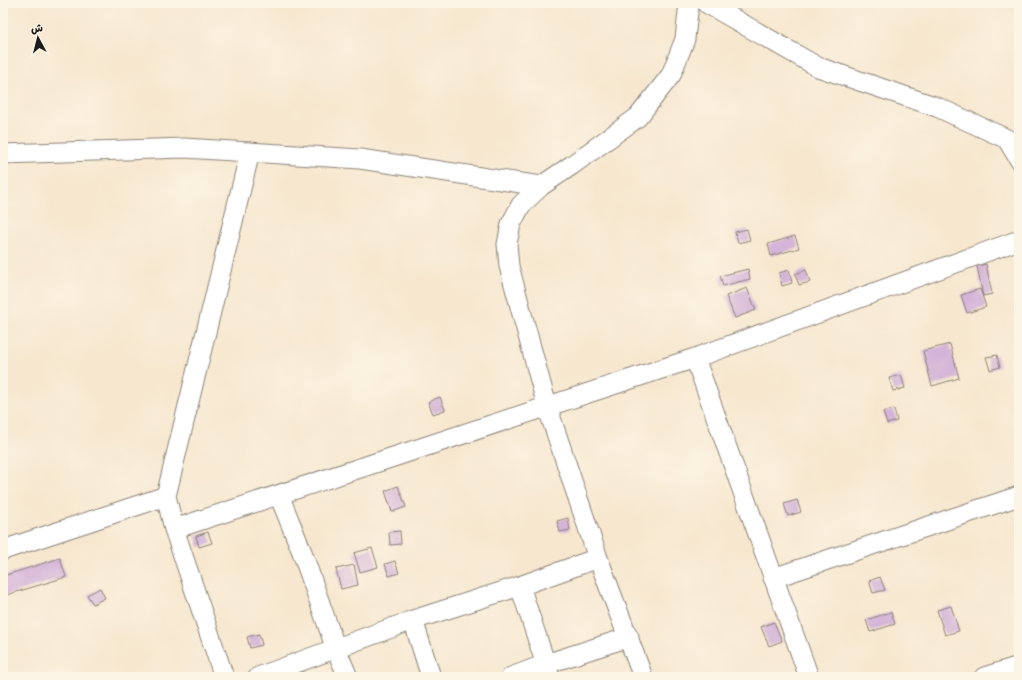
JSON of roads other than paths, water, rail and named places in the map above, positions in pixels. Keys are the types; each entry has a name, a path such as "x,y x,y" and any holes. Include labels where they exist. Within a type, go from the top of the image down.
{"street":[{"path":"643,677 598,558 547,406 509,266 507,244 511,224 521,205 540,186 638,117 671,75 685,39 688,3"},
{"path":"706,3 818,67 937,107 1007,139 1019,159"},
{"path":"3,154 184,148 360,159 540,186"},
{"path":"224,677 174,529 166,496 250,152"},
{"path":"174,529 695,358 1019,240"},
{"path":"695,358 809,677"},
{"path":"279,495 302,552 336,649 348,677"},
{"path":"3,550 166,496"},
{"path":"773,578 1019,496"},
{"path":"258,677 413,620 520,586 598,558"},
{"path":"520,586 548,671"},
{"path":"413,620 431,677"},
{"path":"511,677 548,671 629,637"},
{"path":"984,677 1019,666"}]}
